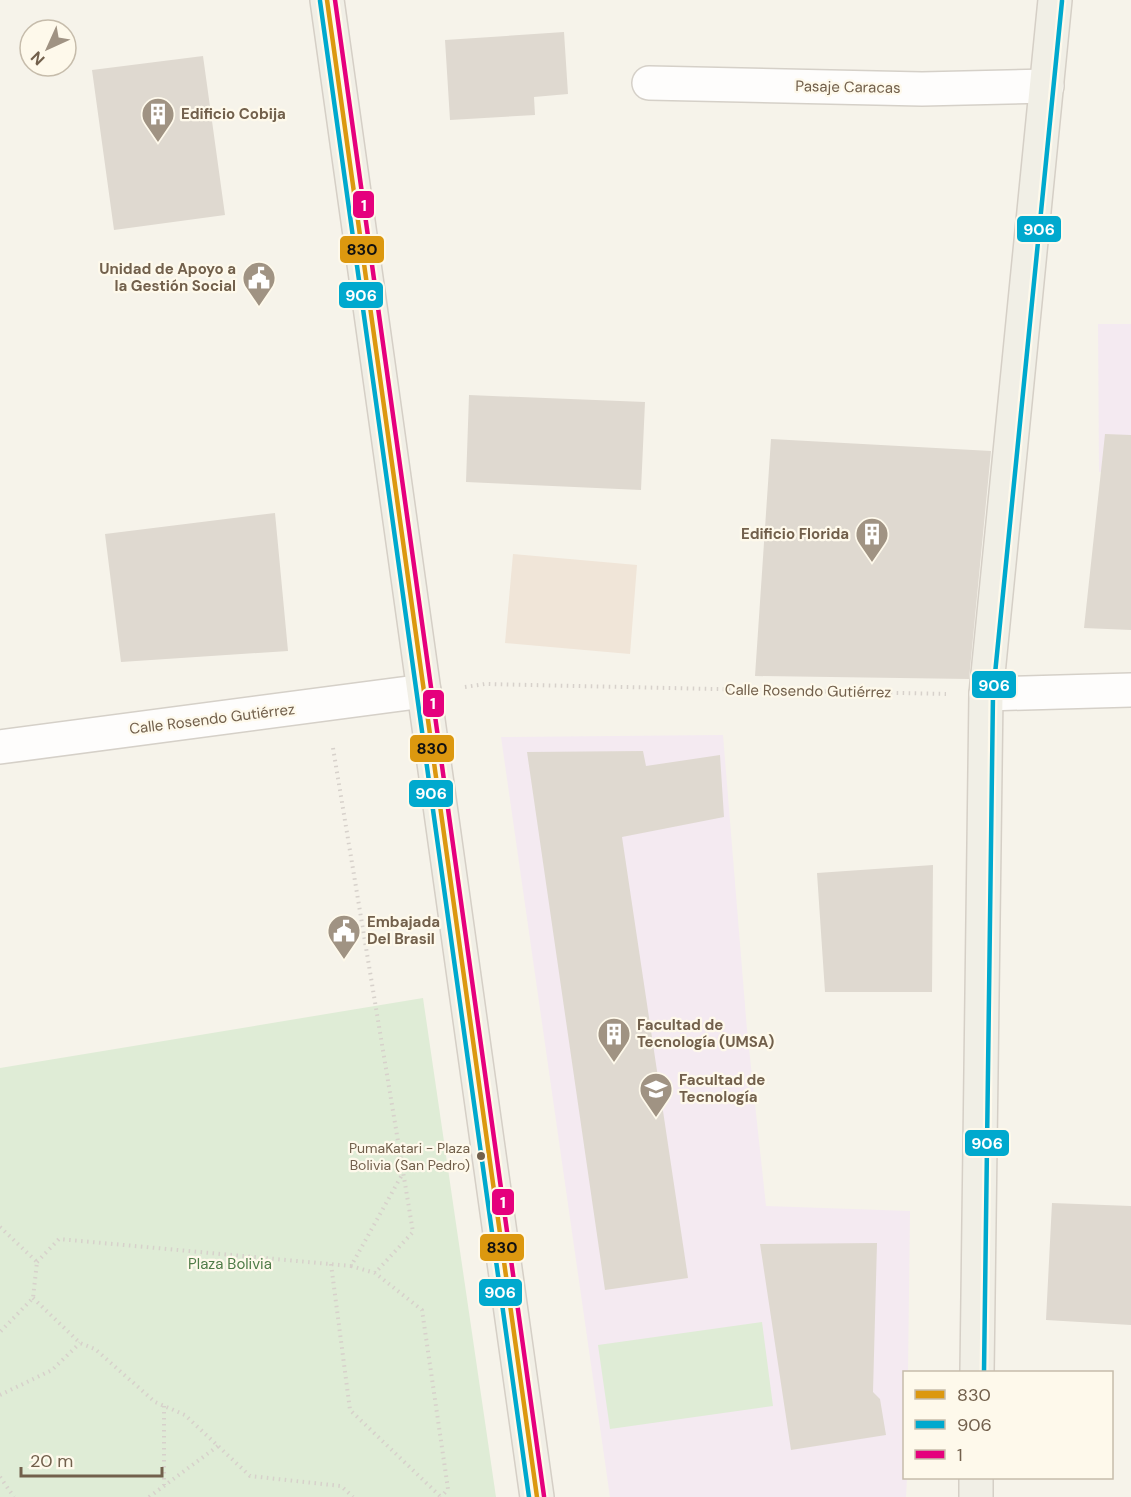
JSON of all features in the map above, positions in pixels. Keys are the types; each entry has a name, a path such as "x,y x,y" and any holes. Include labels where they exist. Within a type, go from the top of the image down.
{"main road":[{"path":"327,0 537,1497"},
{"path":"977,1371 986,694 1055,0"},
{"path":"976,1479 976,1497"}],"street":[{"name":"Pasaje Caracas","path":"649,83 922,89 1047,86"},
{"path":"986,694 1131,690"},
{"name":"Calle Rosendo Gutiérrez","path":"0,747 424,692"}],"path":[{"name":"Calle Rosendo Gutiérrez","path":"485,684 986,694"},
{"path":"333,748 413,1233 375,1273"},
{"path":"351,1266 403,1173"},
{"path":"0,1227 37,1262"},
{"path":"0,1332 33,1298 37,1262 60,1239 331,1264 351,1266 375,1273 422,1310 448,1489 441,1497 350,1410 331,1264"},
{"path":"33,1298 80,1343 95,1349 155,1402 185,1415 250,1476 341,1486 352,1497"},
{"path":"0,1395 52,1370 80,1343"},
{"path":"164,1406 164,1486"},
{"path":"149,1497 218,1446"},
{"path":"0,1477 14,1497"}],"shaded area":[{"path":"1098,324 1131,324 1131,472 1099,472"},
{"path":"513,554 637,565 630,654 505,643"},
{"name":"Facultad de Tecnología","path":"723,735 747,1030 766,1206 910,1211 908,1371 903,1371 903,1479 907,1479 906,1497 610,1497 501,737"}],"green space":[{"name":"Plaza Bolivia","path":"423,998 496,1497 0,1497 0,1068"},
{"path":"762,1322 773,1406 610,1429 598,1345"}],"building":[{"path":"564,32 568,94 534,97 535,115 450,120 445,40"},
{"name":"Edificio Cobija","path":"203,56 225,215 114,230 92,70"},
{"path":"469,395 645,402 641,490 466,482"},
{"path":"1105,434 1131,435 1131,630 1084,628"},
{"name":"Edificio Florida","path":"771,439 991,451 969,679 755,676"},
{"path":"275,513 288,651 121,662 105,534"},
{"name":"Facultad de Tecnología (UMSA)","path":"643,751 646,766 720,755 724,817 622,837 688,1278 605,1290 527,752"},
{"path":"933,865 932,992 825,992 817,873"},
{"path":"1052,1203 1131,1206 1131,1325 1046,1320"},
{"path":"877,1243 873,1392 880,1399 886,1435 791,1450 760,1244"}],"transit line":[{"name":"830","path":"327,0 537,1497"},
{"name":"1","path":"335,0 544,1496"},
{"name":"906","path":"320,1 529,1497"},
{"name":"906","path":"984,1371 993,694 1062,1"}],"place":[{"name":"Edificio Cobija","path":"158,143"},
{"name":"Unidad de Apoyo a la Gestión Social","path":"259,307"},
{"name":"Edificio Florida","path":"872,563"},
{"name":"Embajada Del Brasil","path":"344,960"},
{"name":"Facultad de Tecnología (UMSA)","path":"614,1063"},
{"name":"Facultad de Tecnología","path":"656,1118"},
{"name":"PumaKatari - Plaza Bolivia (San Pedro)","path":"481,1156"}]}
